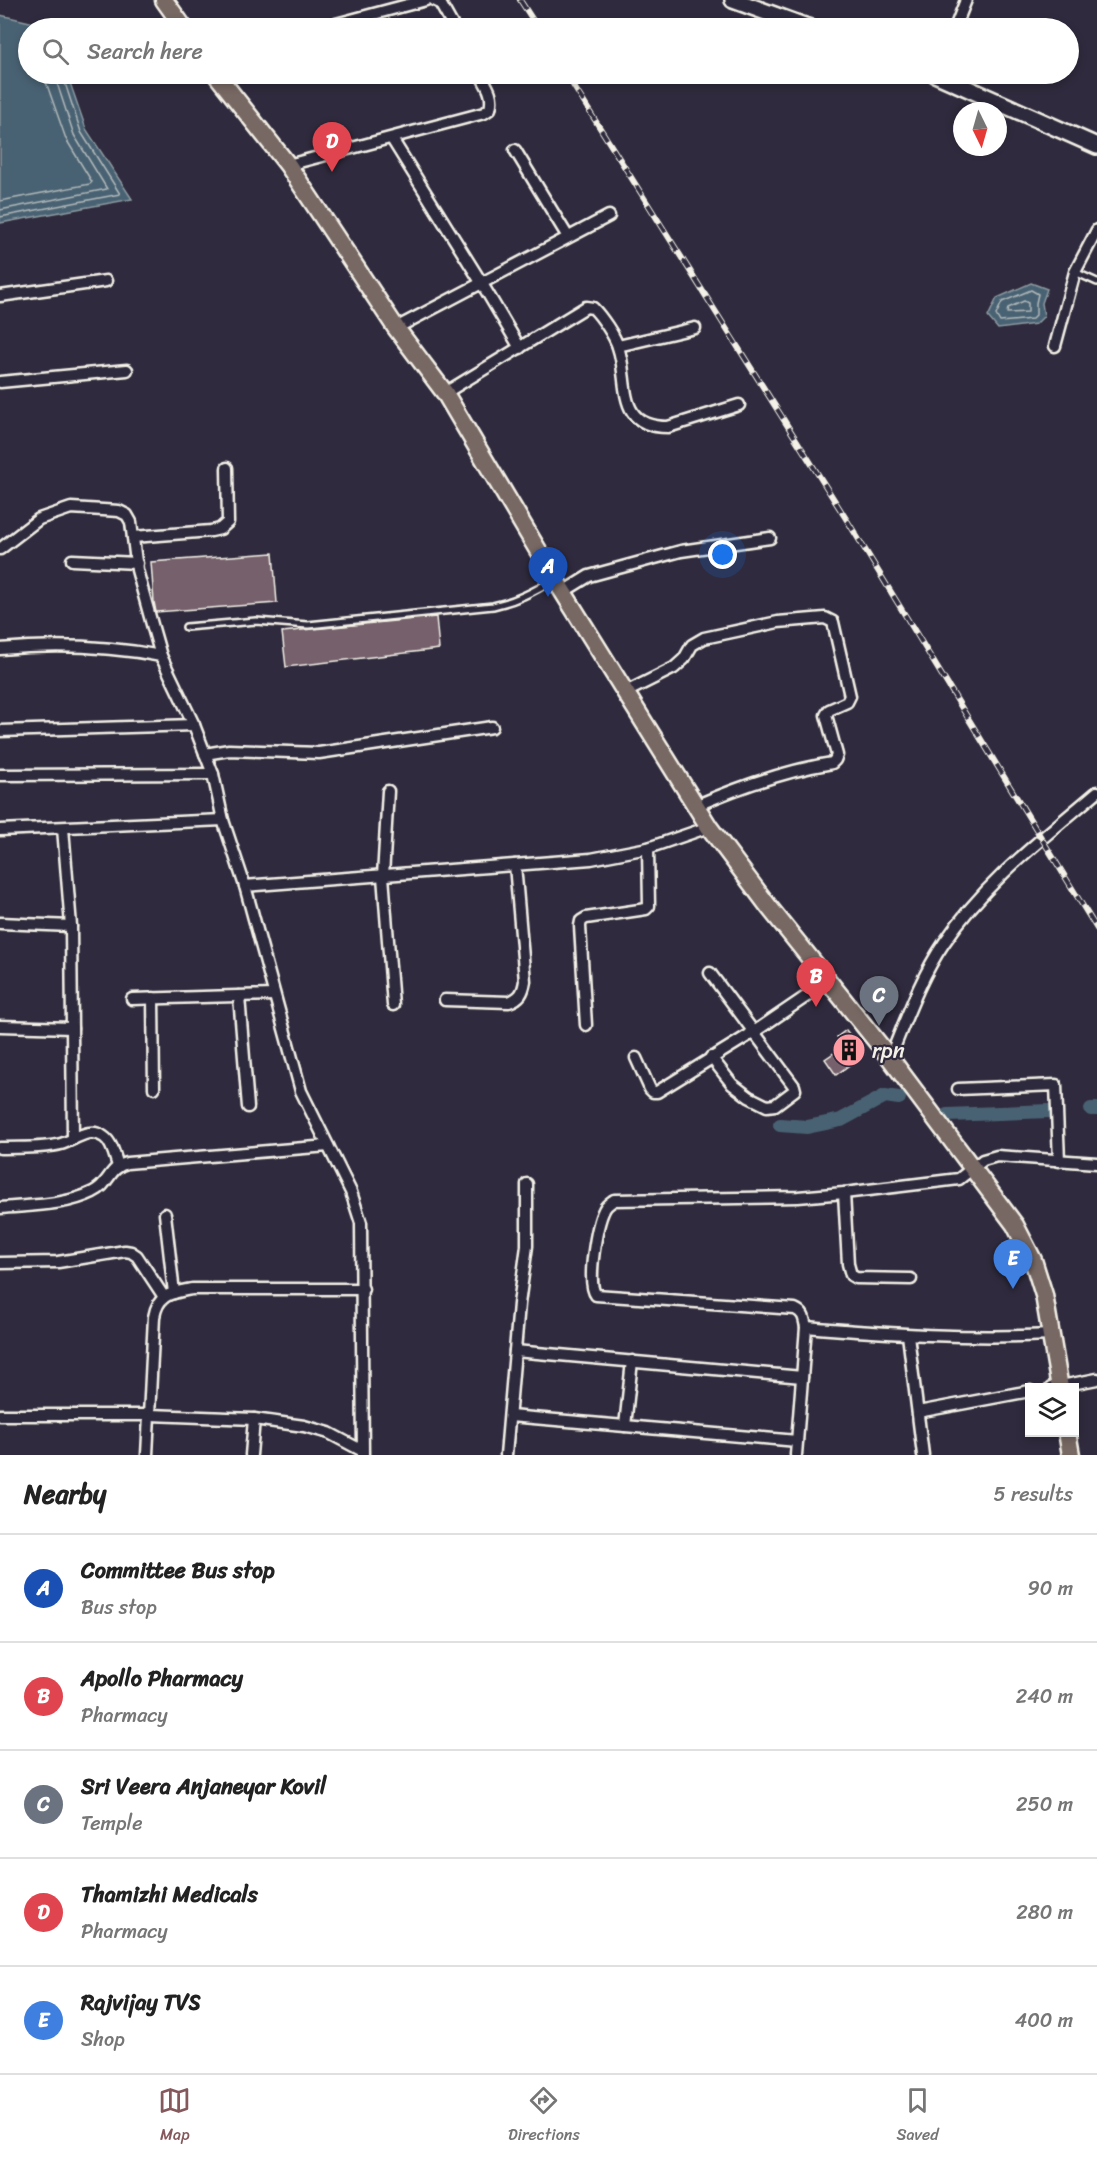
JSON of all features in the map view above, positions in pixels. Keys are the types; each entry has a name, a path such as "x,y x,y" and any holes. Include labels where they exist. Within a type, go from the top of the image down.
{"highway":[{"path":"164,0 177,18"},
{"path":"224,84 288,165 396,328 445,393 624,693 709,827 769,907 890,1058 1015,1225 1033,1260 1044,1295 1053,1335 1057,1383"},
{"path":"1069,1437 1071,1455"}],"main road":[{"path":"733,0 782,18"},
{"path":"959,84 1097,146"}],"street":[{"path":"358,18 426,0"},
{"path":"434,0 440,3 448,18"},
{"path":"959,18 966,0"},
{"path":"288,165 484,113 490,109 492,102 491,93 486,84"},
{"path":"392,138 520,348"},
{"path":"515,150 568,237"},
{"path":"396,328 609,216"},
{"path":"1055,346 1075,272 1097,230"},
{"path":"0,296 106,281"},
{"path":"445,393 586,308 593,308 618,346 628,403 634,415 639,419 660,427 668,427 739,405"},
{"path":"618,346 695,328"},
{"path":"0,382 127,370"},
{"path":"133,537 210,531 225,526 228,522 227,468"},
{"path":"0,549 39,519 71,508 120,511 127,515 131,522 137,563 161,656 194,725 213,774 223,820 244,886 301,1090 351,1192 362,1223 362,1452 329,1433 304,1426 254,1419 0,1414"},
{"path":"559,586 681,551 770,538"},
{"path":"72,560 137,563"},
{"path":"624,693 674,668 684,659 692,645 704,638 778,622 825,618 833,622 850,696 847,702 829,710 826,714 837,755 835,760 832,763 802,768 738,788 695,806"},
{"path":"0,649 31,646 97,647 161,656"},
{"path":"0,731 194,725"},
{"path":"204,754 230,750 319,753 492,727"},
{"path":"0,775 213,774"},
{"path":"388,791 383,876 393,1005"},
{"path":"890,1058 918,990 944,943 978,899 1041,839 1097,792"},
{"path":"0,830 223,820"},
{"path":"244,886 591,859 648,848 709,827"},
{"path":"63,828 71,926 73,1139"},
{"path":"586,1025 581,921 586,918 646,909 649,906 648,848"},
{"path":"445,1000 509,1002 518,998 524,991 515,865"},
{"path":"0,923 71,926"},
{"path":"710,973 794,1086 793,1093 775,1105 767,1106 749,1097 732,1084 711,1057"},
{"path":"636,1058 650,1089 655,1093 754,1032 829,981"},
{"path":"239,996 248,1107"},
{"path":"132,999 274,996"},
{"path":"153,998 154,1088"},
{"path":"0,1026 72,1028"},
{"path":"958,1089 1056,1085 1059,1161"},
{"path":"0,1148 48,1146 86,1133 103,1135 109,1141 118,1166"},
{"path":"0,1208 79,1198 101,1188 118,1166 127,1163 328,1146"},
{"path":"796,1455 806,1327 804,1317 795,1309 596,1295 592,1288 594,1253 603,1212 607,1205 614,1200 798,1197 959,1179 983,1160 997,1156 1097,1163"},
{"path":"506,1455 519,1304 527,1246 527,1184"},
{"path":"844,1193 848,1264 851,1275 856,1278 911,1279"},
{"path":"165,1214 169,1295"},
{"path":"0,1263 58,1262 125,1251 131,1252 137,1256 169,1295"},
{"path":"147,1455 154,1317 158,1303 169,1295 192,1289 363,1289"},
{"path":"806,1327 908,1335 1000,1338 1053,1335"},
{"path":"908,1335 923,1455"},
{"path":"515,1351 802,1377"},
{"path":"625,1426 632,1361"},
{"path":"1077,1383 1097,1379"},
{"path":"918,1412 1025,1392"},
{"path":"510,1416 797,1441"},
{"path":"251,1455 254,1419"}],"lane":[{"path":"1075,272 1097,282"},
{"path":"186,627 256,621 308,625 493,606 559,586"}],"water":[{"path":"0,15 18,19 18,84 70,84 86,129 132,199 0,223"},
{"path":"1031,283 1047,289 1042,303 1044,316 1036,324 998,329 988,317 997,298"}],"building":[{"path":"273,553 277,603 156,612 151,562"},
{"path":"436,617 439,649 286,667 282,632"},
{"name":"rpn","path":"846,1030 864,1054 836,1075 825,1059 844,1046 837,1037"}],"waterway":[{"path":"780,1125 807,1127 841,1120 885,1096 899,1098"},
{"path":"1091,1109 1097,1109"},
{"path":"947,1115 1050,1111"}],"railway":[{"path":"520,0 532,18"},
{"path":"572,84 850,525 1097,929"}],"place":[{"name":"Thamizhi Medicals","path":"332,172"},
{"name":"Committee Bus stop","path":"548,597"},
{"name":"Apollo Pharmacy","path":"816,1007"},
{"name":"Sri Veera Anjaneyar Kovil","path":"879,1026"},
{"name":"rpn","path":"849,1050"},
{"name":"Rajvijay TVS","path":"1013,1289"}]}
